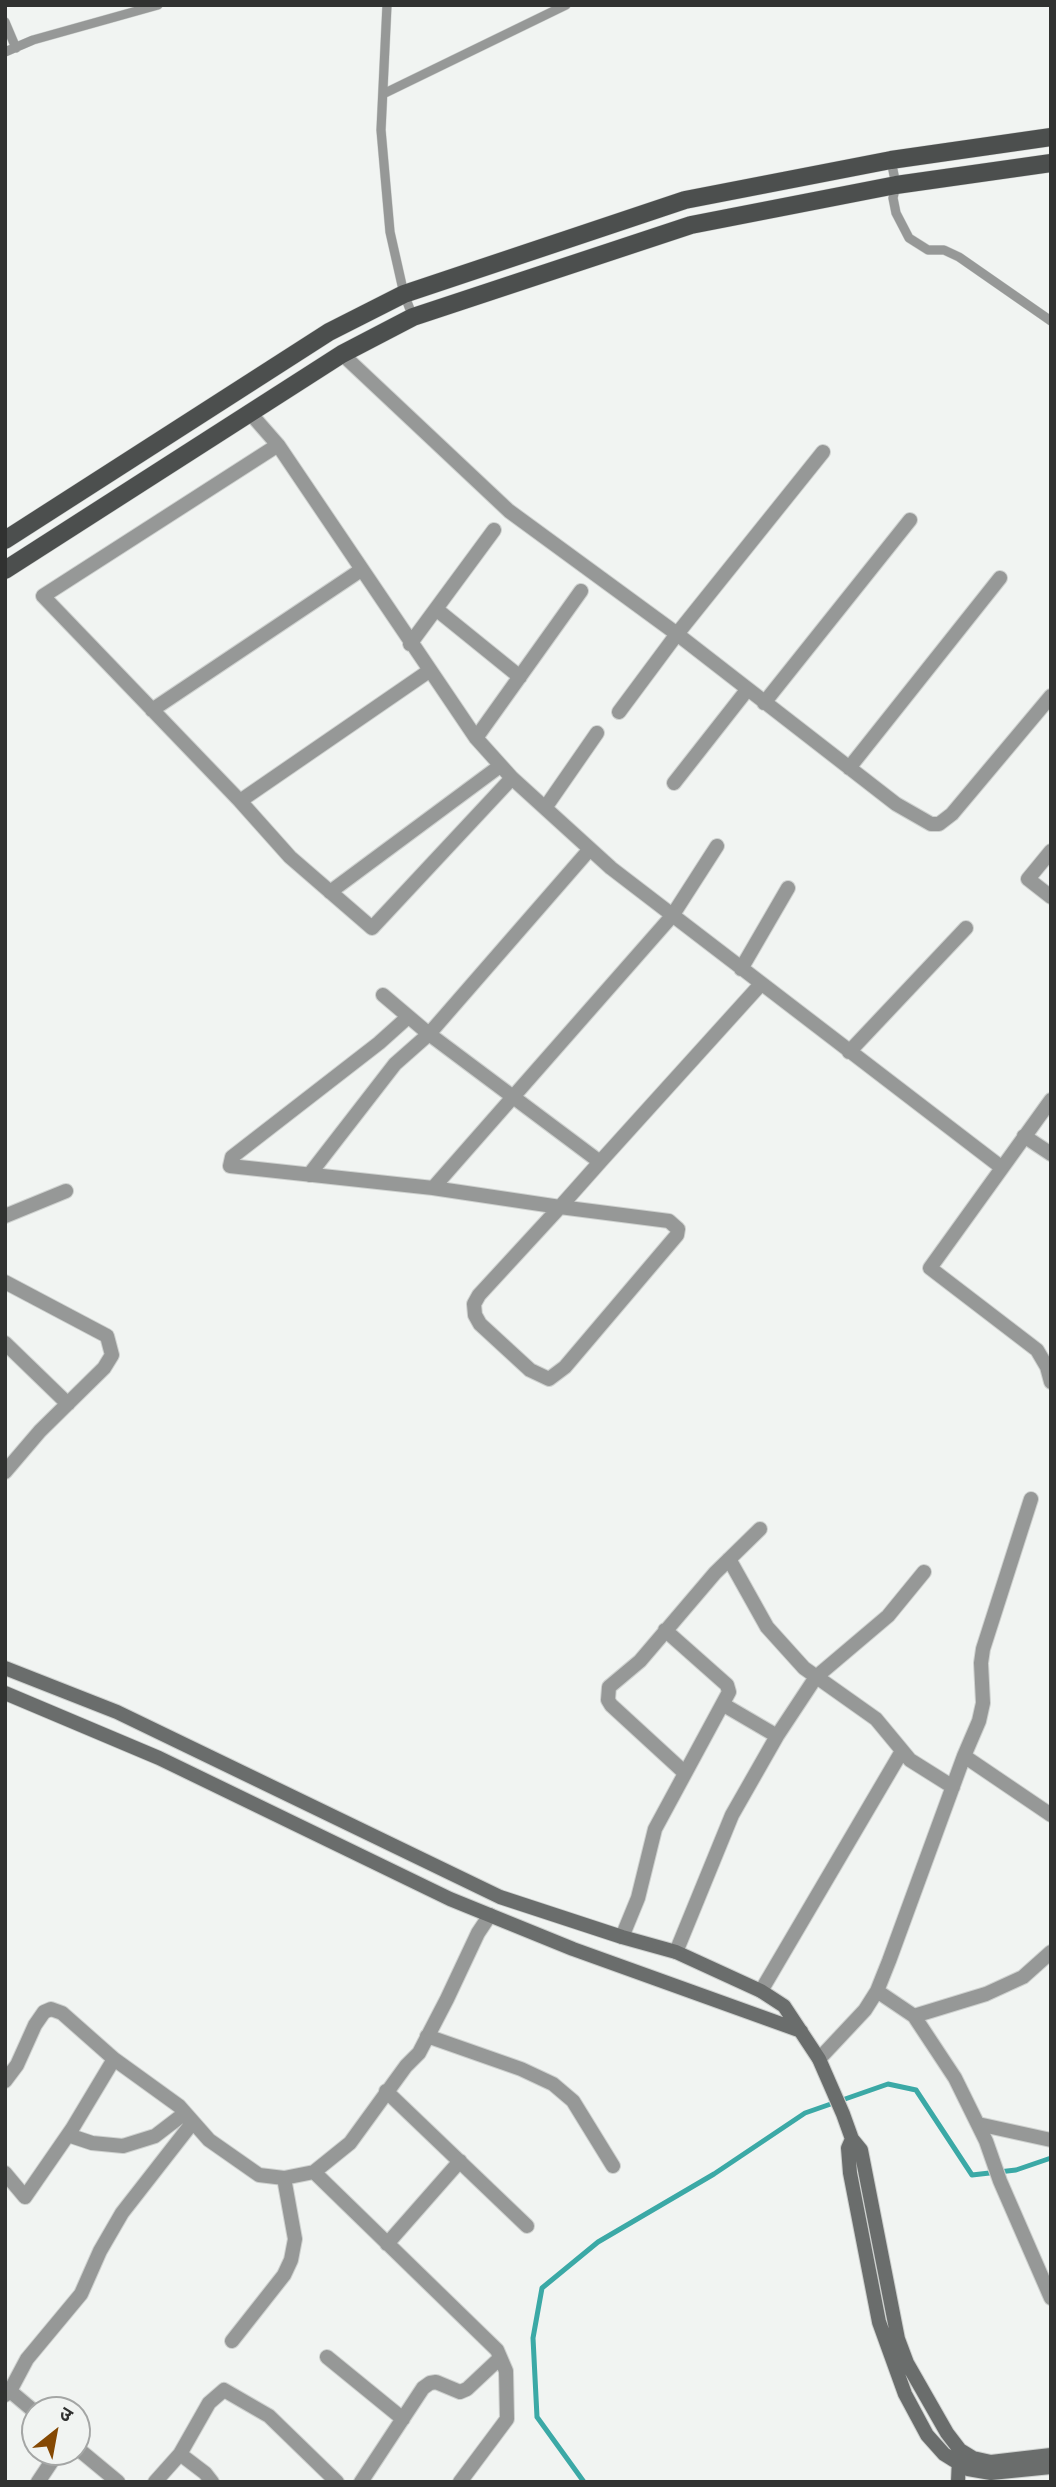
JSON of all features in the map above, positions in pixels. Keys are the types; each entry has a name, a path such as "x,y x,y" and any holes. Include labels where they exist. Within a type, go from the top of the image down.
{"main road":[{"path":"5,540 329,332 404,294 685,200 891,160 1051,137"},
{"path":"5,570 342,354 413,317 691,225 896,185 1051,163"}],"street":[{"path":"342,354 509,511 677,634 896,804 918,818 931,824 939,824 953,814 1051,696"},
{"path":"250,412 278,445 410,644 499,766 611,868 1001,1167"},
{"path":"278,445 43,596 240,801 290,857 372,928 512,778"},
{"path":"618,712 822,453"},
{"path":"764,703 910,520"},
{"path":"410,644 494,530"},
{"path":"152,710 361,570"},
{"path":"849,768 1000,578"},
{"path":"476,738 581,591"},
{"path":"436,609 520,677"},
{"path":"240,801 429,671"},
{"path":"674,783 747,690"},
{"path":"545,808 597,733"},
{"path":"330,892 499,766"},
{"path":"433,1188 672,916 717,846"},
{"path":"309,1175 394,1064 429,1034 590,849"},
{"path":"1051,851 1028,879 1051,897"},
{"path":"741,969 788,888"},
{"path":"849,1052 966,928"},
{"path":"408,1017 380,1043 232,1157 230,1166 433,1188 560,1207 669,1221 678,1229 677,1235 565,1367 549,1379 530,1370 480,1324 475,1315 474,1304 479,1295 560,1207 761,984"},
{"path":"383,995 429,1034 600,1161"},
{"path":"1051,1100 930,1268 1037,1350 1047,1367 1051,1382"},
{"path":"1024,1136 1051,1154"},
{"path":"5,1216 66,1191"},
{"path":"5,1282 107,1336 112,1355 104,1368 5,1472"},
{"path":"5,1343 68,1404"},
{"path":"819,2059 865,2010 877,1991 979,1721 983,1703 983,1649 1031,1499"},
{"path":"685,1773 608,1700 609,1687 640,1661 729,1559 760,1529"},
{"path":"729,1559 767,1628 804,1668 876,1719 910,1760 953,1787"},
{"path":"676,1952 732,1815 777,1736 816,1677 888,1616 923,1572"},
{"path":"622,1937 638,1898 655,1829 729,1692 727,1685 665,1630"},
{"path":"5,1668 117,1712 500,1897 676,1952 761,1991 783,2006 819,2059 844,2114 852,2139 861,2150 898,2339 920,2387 959,2457 968,2469 990,2473 1051,2467"},
{"path":"5,1693 159,1758 438,1893 573,1949 801,2031"},
{"path":"724,1705 777,1736"},
{"path":"761,1991 902,1751"},
{"path":"964,1756 1051,1815"},
{"path":"5,2081 17,2065 35,2025 44,2012 51,2009 62,2013 114,2059 189,2117 209,2140 259,2175 284,2178 314,2172 350,2143 386,2091 418,2053 478,1933 490,1915"},
{"path":"914,2016 986,1994 1023,1977 1051,1952"},
{"path":"877,1991 914,2016 955,2078 986,2141 1000,2181 1051,2298"},
{"path":"427,2036 521,2069 553,2084 573,2101 613,2166"},
{"path":"5,2173 25,2197 68,2135 114,2059"},
{"path":"386,2091 527,2226"},
{"path":"68,2135 92,2143 123,2146 155,2136 189,2117"},
{"path":"8,2393 27,2359 81,2294 100,2251 122,2213 189,2117"},
{"path":"978,2123 1051,2140"},
{"path":"387,2244 460,2161"},
{"path":"314,2172 497,2350 506,2371 508,2419 460,2482"},
{"path":"232,2342 284,2275 291,2260 295,2239 284,2178"},
{"path":"327,2357 403,2419"},
{"path":"361,2482 423,2388 436,2382 460,2392 467,2389 500,2358"},
{"path":"155,2482 180,2454 209,2403 224,2390 269,2416 337,2482"},
{"path":"180,2454 205,2473 212,2482"},
{"path":"959,2457 991,2462 1051,2455"},
{"path":"958,2482 959,2457"},
{"path":"91,2460 118,2482"},
{"path":"38,2482 49,2466"}],"lane":[{"path":"5,52 33,40 159,5"},
{"path":"387,5 381,130 390,232 404,294 413,317"},
{"path":"383,94 566,5"},
{"path":"5,22 16,48"},
{"path":"891,160 896,185 893,198 896,213 909,238 928,250 943,250 958,257 1051,321"}],"waterway":[{"path":"584,2482 537,2417 533,2338 542,2288 598,2242 714,2174 805,2113 888,2084 916,2090 972,2175 1016,2170 1051,2158"}]}
